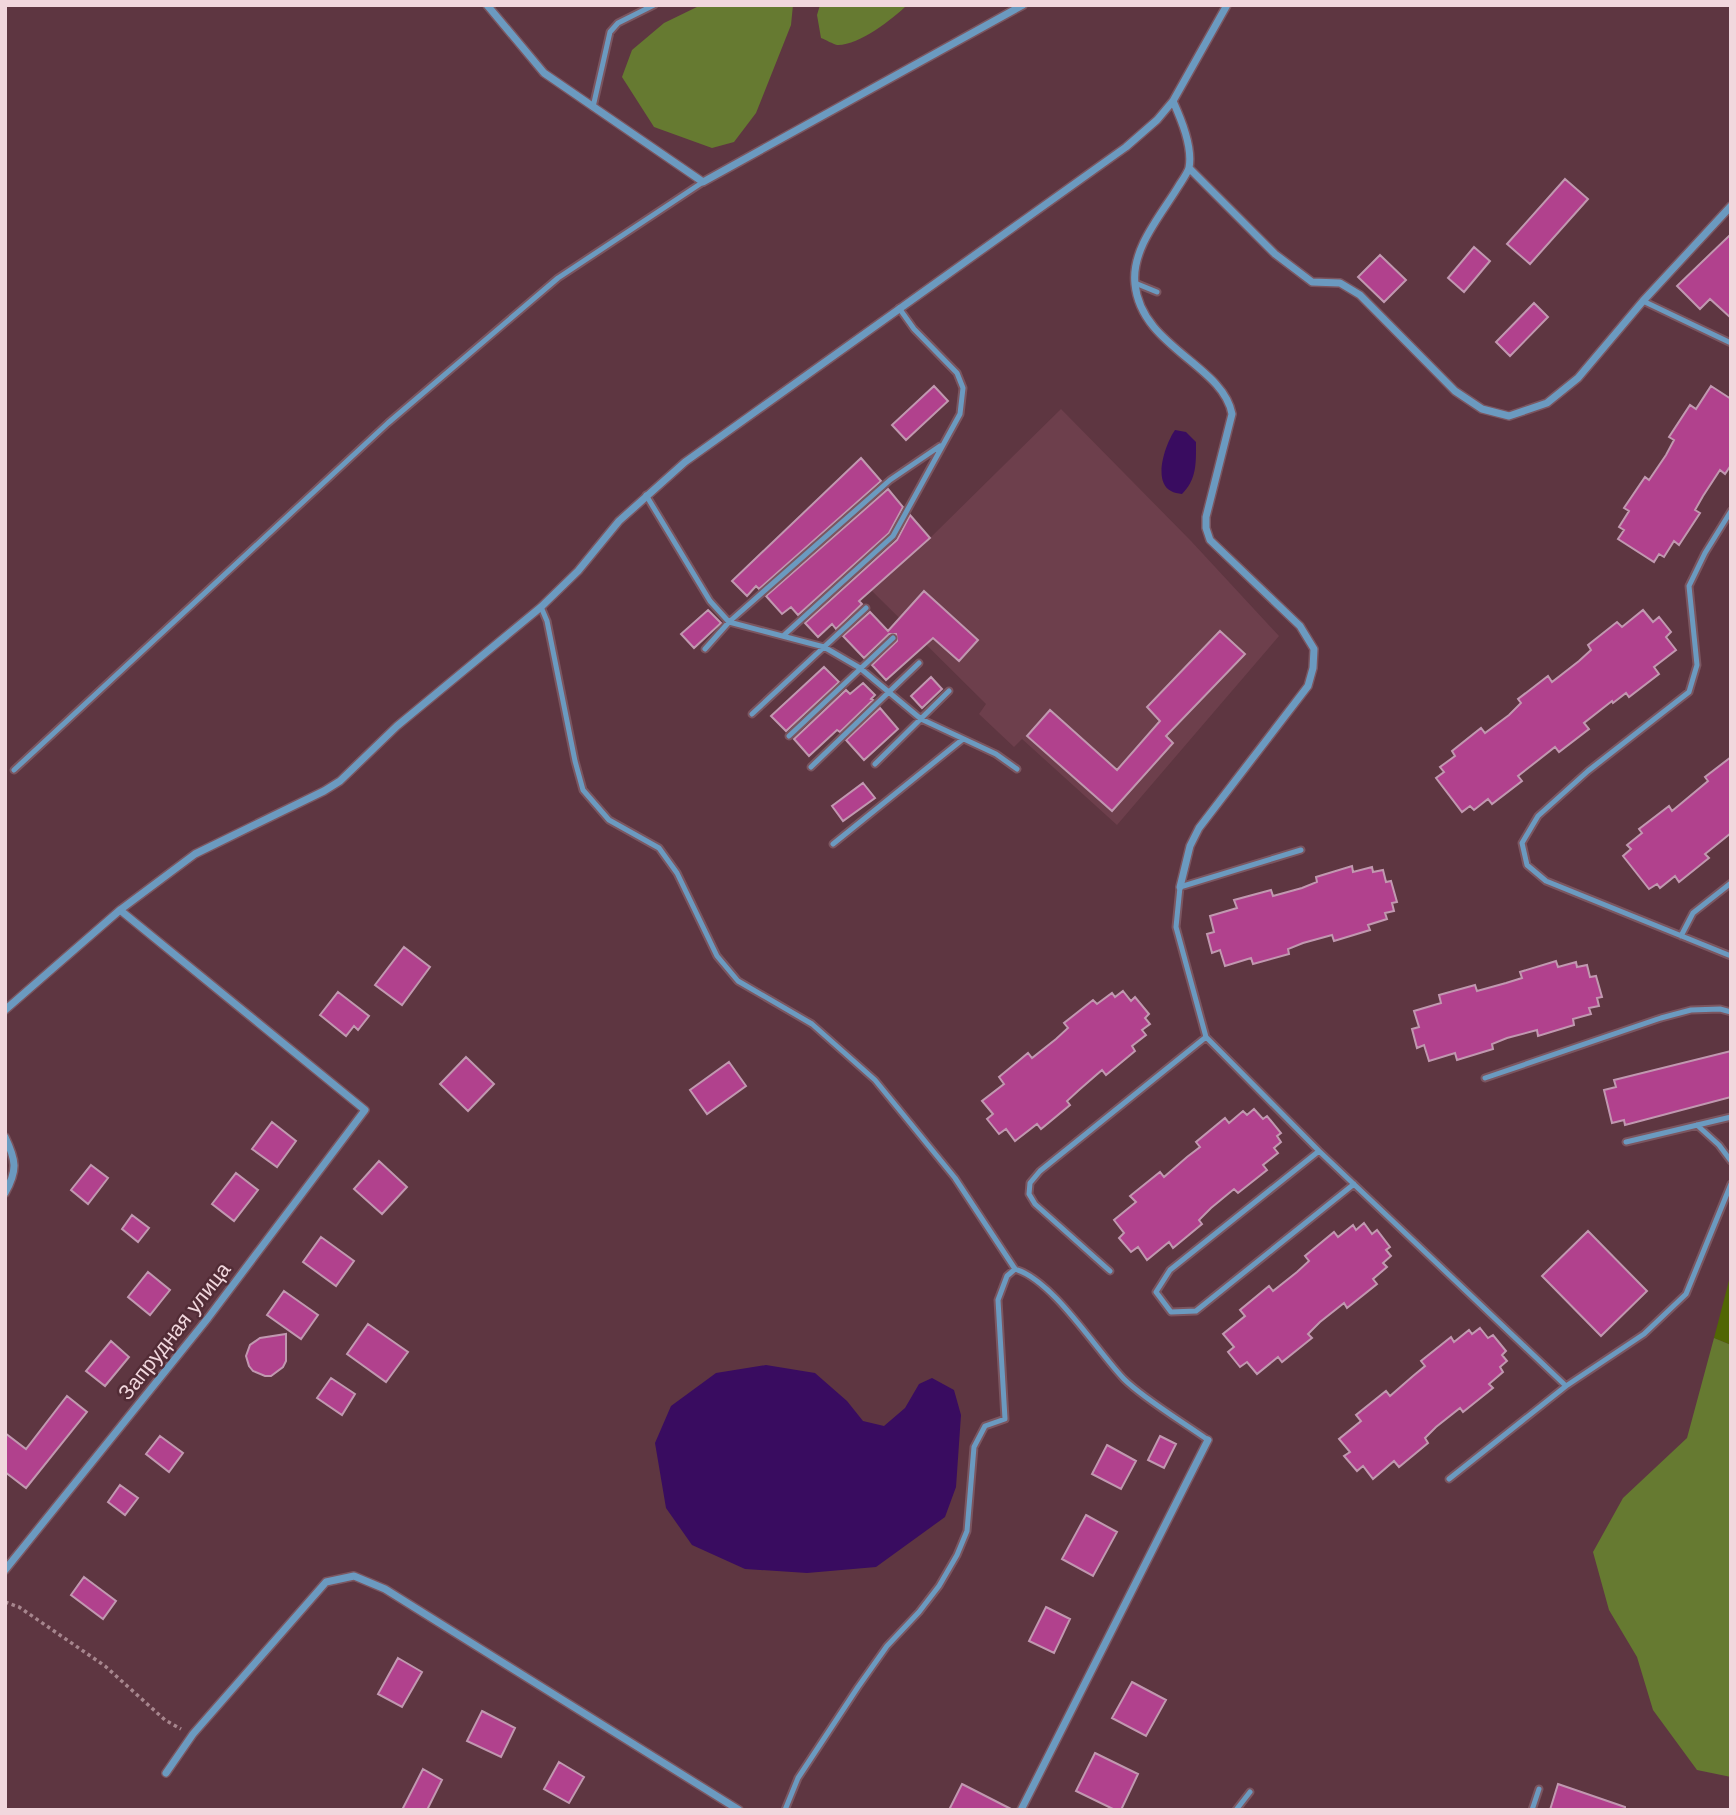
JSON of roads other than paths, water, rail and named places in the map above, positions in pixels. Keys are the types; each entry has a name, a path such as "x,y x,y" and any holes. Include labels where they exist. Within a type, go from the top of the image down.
{"street":[{"path":"487,5 544,73 703,182 1023,5"},
{"path":"5,1010 120,910 195,854 340,781 397,726 541,607 578,571 620,521 685,462 1126,147 1157,120 1173,101 1227,5"},
{"path":"1173,101 1186,133 1189,168 1138,254 1135,283 1140,306 1160,335 1221,390 1230,405 1232,414 1206,517 1210,540 1300,626 1314,649 1308,686 1199,828 1190,846 1180,887"},
{"path":"1189,168 1275,254 1312,282 1340,283 1360,295 1455,391 1482,409 1509,416 1547,403 1578,378 1643,301 1731,206"},
{"name":"Запрудная улица","path":"5,1570 208,1318 365,1110 120,910"},
{"path":"5,1137 14,1156 14,1177 5,1193"},
{"path":"1021,1810 1208,1440"},
{"path":"166,1773 192,1734 326,1581 354,1576 385,1589 739,1810"}],"lane":[{"path":"593,107 610,32 618,23 654,5"},
{"path":"14,770 388,423 536,296 558,278 703,182"},
{"path":"1135,283 1157,292"},
{"path":"1643,301 1731,343"},
{"path":"783,636 893,536 960,414 963,388 957,373 914,329 899,308"},
{"path":"705,649 729,622 890,480 942,445"},
{"path":"646,495 710,601 729,622 824,648 860,668 921,719 996,754 1017,769"},
{"path":"1731,511 1705,553 1689,586 1697,665 1689,692 1588,771 1538,816 1522,843 1527,865 1546,881 1731,956"},
{"path":"541,607 547,621 583,790 609,820 659,848 677,873 717,956 738,981 812,1024 875,1080 955,1178 1015,1269 1028,1272 1075,1318 1126,1381 1208,1440"},
{"path":"752,714 866,608"},
{"path":"789,736 893,638"},
{"path":"811,767 919,663"},
{"path":"875,764 949,691"},
{"path":"833,844 962,738"},
{"path":"1301,850 1180,887 1176,927 1206,1037 1319,1151 1566,1386"},
{"path":"1681,936 1693,914 1731,883"},
{"path":"1485,1078 1661,1018 1691,1010 1720,1009 1731,1012"},
{"path":"1110,1271 1035,1204 1029,1194 1030,1183 1040,1171 1206,1037"},
{"path":"1626,1142 1731,1117"},
{"path":"1697,1125 1719,1145 1731,1161"},
{"path":"1319,1151 1170,1270 1156,1292 1171,1312 1196,1311 1354,1184"},
{"path":"1449,1479 1566,1386 1644,1334 1686,1294 1731,1184"},
{"path":"785,1810 799,1778 858,1687 887,1646 939,1586 957,1555 967,1531 974,1447 985,1426 1005,1419 998,1300 1007,1276 1015,1269"},
{"path":"1532,1810 1539,1789"},
{"path":"1236,1810 1250,1792"}]}
